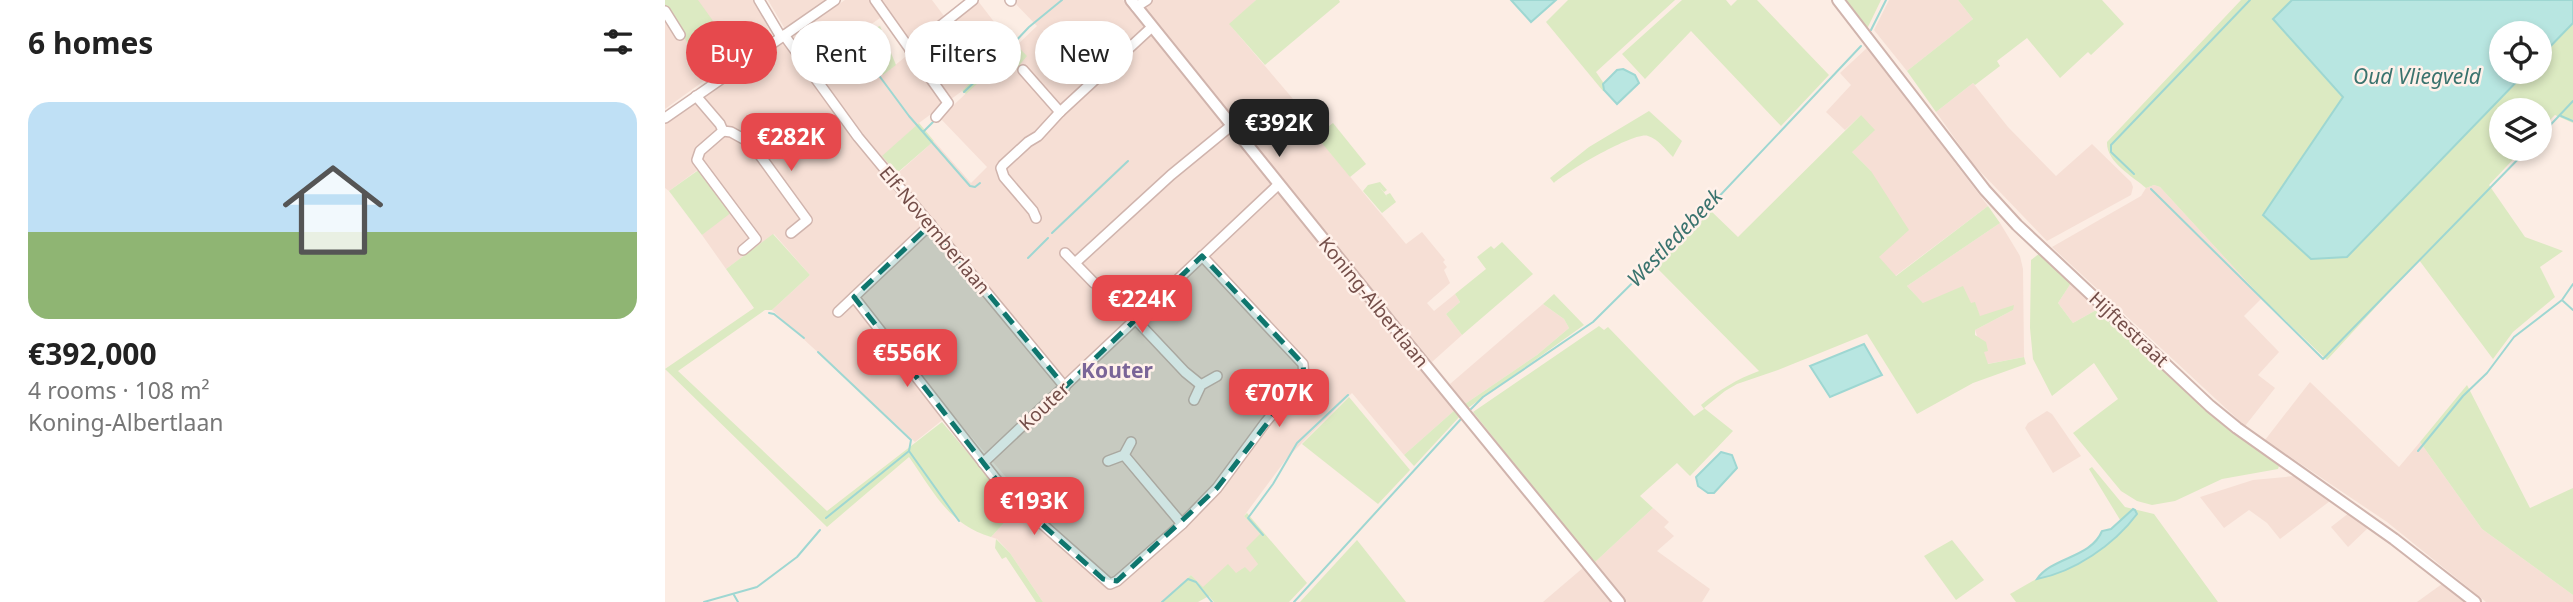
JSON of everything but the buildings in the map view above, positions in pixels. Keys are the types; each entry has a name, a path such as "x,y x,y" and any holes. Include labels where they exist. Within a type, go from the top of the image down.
{"street":[{"name":"Elf-Novemberlaan","path":"759,0 857,137 1065,387"},
{"path":"665,118 835,0"},
{"path":"875,0 905,43"},
{"path":"947,21 973,0"},
{"path":"1134,3 1147,0"},
{"name":"Hijftestraat","path":"1838,0 1985,190 2017,225 2219,413 2395,539 2475,602"},
{"name":"Koning-Albertlaan","path":"1134,3 1619,602"},
{"path":"666,14 680,35"},
{"path":"1036,218 1004,177 1002,168 1152,27"},
{"path":"1023,70 1060,112"},
{"path":"934,84 948,103 936,117"},
{"path":"696,96 723,131"},
{"path":"1075,262 1171,175 1232,125"},
{"path":"743,250 756,239 697,160 700,151 723,131 731,132 751,144 807,220 791,233"},
{"name":"Kouter","path":"983,463 1279,184"},
{"path":"838,312 931,224"},
{"path":"1065,253 1094,283"},
{"path":"854,297 983,463 1020,505 1110,583 1117,581 1182,524 1217,488 1305,373 1303,364 1202,256"},
{"path":"1136,320 1185,372 1201,385"},
{"path":"1194,400 1201,385 1217,376"},
{"path":"1108,461 1124,456 1131,442"},
{"path":"1124,456 1182,524"}],"highlighted area":[{"path":"931,224 1065,387 1202,256 1303,364 1304,376 1217,488 1117,581 1103,579 1006,492 854,297"}],"shaded area":[{"path":"665,0 753,0 765,21 686,21 686,84 700,84 665,109"},
{"path":"768,0 826,0 796,21 791,21 791,25 785,29"},
{"path":"845,0 932,0 944,16 938,21 905,21 905,37 895,36 891,31 891,21 882,21 880,18 876,21 814,21"},
{"path":"1012,0 1123,0 1456,409 1404,455 1352,393 1287,458 1244,516 1260,534 1259,563 1250,572 1236,573 1203,588 1191,575 1161,602 1043,602 1010,553 997,539 991,537 1016,510 1028,503 951,413 915,442 772,310 810,275 774,234 726,269 702,235 731,211 699,169 669,191 665,188 665,122 721,84 777,84 777,46 791,37 791,84 891,84 891,68 905,57 905,84 969,84 919,123 883,156 898,173 934,141 971,183 987,167 940,118 976,84 1021,84 1021,41 1035,28 1035,84 1133,84 1133,21 1035,21 1035,24"},
{"path":"1136,0 1256,0 1230,25 1317,127 1313,132 1406,244 1422,232 1445,260 1443,262 1447,267 1444,270 1450,283 1427,303 1434,311 1455,294 1460,302 1446,314 1462,335 1432,362"},
{"path":"1889,0 1958,0 1973,19 1907,71 1874,30"},
{"path":"978,1 993,21 952,21"},
{"path":"1867,48 1988,206 1895,276 1878,257 1871,171 1852,152 1861,115 1845,130 1826,112 1851,85 1840,73"},
{"path":"1973,83 2008,127 2056,176 2092,144 2131,182 2131,195 2047,241 1973,164 1936,112"},
{"path":"2154,185 2160,187 2262,298 2244,316 2279,352 2258,375 2275,388 2245,426 2052,247 2141,196 2146,188"},
{"path":"2000,223 2020,256 2023,269 2024,357 1987,364 1975,330 2013,310 1980,317 1975,303 1923,303 1907,286"},
{"path":"2071,283 2098,309 2073,323 2058,303"},
{"path":"1543,304 1564,319 1569,328 1537,355 1465,404 1450,384"},
{"path":"2310,382 2399,467 2420,442 2482,529 2573,595 2573,602 2486,602 2387,522 2265,440"},
{"path":"2047,411 2052,414 2081,456 2053,473 2025,428 2028,423"},
{"path":"2295,476 2330,501 2280,539 2267,523 2249,510 2224,528 2200,497 2253,480"},
{"path":"1653,508 1669,522 1664,527 1674,536 1657,551 1710,589 1702,602 1625,602 1594,563"},
{"path":"2349,513 2369,527 2348,547 2331,527"},
{"path":"1584,567 1613,602 1543,602"},
{"path":"2442,584 2464,602 2417,602"}],"green space":[{"path":"665,0 698,0 713,21 686,21 686,41 665,6"},
{"path":"1256,0 1340,2 1265,65 1229,24"},
{"path":"1568,0 1675,0 1596,72 1607,88 1603,91 1546,22"},
{"path":"1682,0 1726,0 1731,6 1737,0 1757,0 1829,75 1781,126 1691,31 1645,79 1622,54"},
{"path":"1845,0 1881,0 1867,29"},
{"path":"1958,0 2102,0 2124,24 2091,55 2088,52 2060,78 2027,38 1997,61 2000,66 1936,112 1907,71 1973,19"},
{"path":"2241,0 2292,0 2274,19 2343,97 2263,215 2504,84 2552,84 2552,45 2573,23 2573,123 2555,115 2552,118 2552,98 2489,98 2489,161 2512,161 2489,185 2525,237 2563,251 2540,267 2555,297 2513,332 2493,359 2419,260 2327,360 2262,298 2160,187 2154,185 2146,188 2121,168 2111,156 2107,142"},
{"path":"1021,50 1027,56 1021,63"},
{"path":"891,53 896,65 891,69"},
{"path":"969,84 977,84 966,94 962,91"},
{"path":"1649,111 1682,141 1673,157 1655,140 1641,136 1601,154 1554,183 1550,178 1589,147"},
{"path":"1861,115 1875,130 1852,152 1871,171 1909,230 1879,257 1896,276 1988,206 2000,223 1907,286 1923,303 1963,286 1971,303 1975,302 1980,316 2014,305 2013,310 1975,330 1975,335 1986,342 1988,351 1984,352 1988,364 2024,357 2026,364 1973,383 1917,414 1867,334 1737,384 1704,408 1733,431 1690,476 1677,463 1640,496 1653,508 1594,563 1473,412 1599,326 1604,330 1608,327 1694,416 1704,409 1701,405 1715,394 1759,371 1656,267 1711,211 1738,237"},
{"path":"919,123 934,141 897,173 882,156"},
{"path":"1333,123 1366,164 1350,177 1316,136"},
{"path":"700,169 732,212 702,235 669,191"},
{"path":"1380,182 1387,190 1384,192 1379,186 1388,198 1386,195 1390,193 1396,202 1382,213 1363,191 1368,185"},
{"path":"773,234 810,275 772,310 765,310 678,371 827,511 942,422 1016,510 991,537 976,531 953,515 909,457 827,527 665,369 754,308 726,269"},
{"path":"1502,242 1533,274 1462,335 1446,314 1460,302 1455,294 1486,269 1477,257 1491,246 1494,249"},
{"path":"2040,253 2071,283 2058,303 2073,323 2098,309 2220,422 2279,466 2278,469 2222,479 2175,501 2152,505 2137,501 2121,491 2073,433 2118,399 2094,363 2052,396 2033,359 2030,328 2031,260"},
{"path":"1554,294 1584,325 1468,408 1465,404 1537,355 1569,328 1564,319 1543,304"},
{"path":"2467,385 2530,508 2573,488 2573,595 2482,529 2420,442"},
{"path":"1349,397 1410,470 1378,504 1302,444"},
{"path":"1456,409 1461,415 1414,466 1404,455"},
{"path":"2092,467 2125,507 2154,514 2218,602 2016,602 2010,594 2087,550 2122,523 2089,469"},
{"path":"1247,513 1307,583 1289,602 1214,602 1209,596 1198,602 1161,602 1191,575 1203,587 1228,564 1236,573 1245,567 1250,572 1258,564 1246,548 1260,534 1244,516"},
{"path":"996,539 1010,553 1043,602 1036,602 1006,557 1002,559 995,548"},
{"path":"1357,540 1406,602 1300,602"},
{"path":"1952,540 1984,580 1956,600 1924,556"}],"water":[{"path":"1511,0 1556,0 1531,22"},
{"name":"Oud Vliegveld","path":"2292,0 2573,0 2573,23 2552,45 2552,21 2489,21 2489,84 2514,84 2501,98 2489,98 2489,110 2347,257 2311,259 2263,215 2343,97 2273,19"},
{"path":"1623,69 1635,75 1639,83 1617,104 1604,90 1603,84 1617,70"},
{"path":"1864,344 1882,375 1830,397 1810,366"},
{"path":"1721,452 1732,455 1737,468 1714,493 1708,493 1698,486 1696,477"},
{"path":"2133,509 2137,514 2105,546 2079,564 2037,579 2052,566 2089,547 2102,531 2111,529"}],"waterway":[{"path":"1021,35 1062,0"},
{"name":"Westledebeek","path":"1871,30 1886,0"},
{"path":"2134,174 2111,152 2111,145 2250,0"},
{"name":"Westledebeek","path":"1471,409 1483,397 1593,322 1711,205 1861,46"},
{"path":"885,84 909,116 970,186 975,187 980,183"},
{"path":"964,92 972,84"},
{"path":"2552,123 2573,101"},
{"path":"2561,116 2573,121"},
{"path":"924,131 933,122"},
{"path":"1052,233 1128,161"},
{"path":"2151,189 2323,359 2516,161"},
{"path":"1028,258 1048,238"},
{"path":"2418,451 2463,396 2487,373 2514,337 2562,300 2573,284"},
{"path":"2563,301 2573,310"},
{"path":"769,313 804,338"},
{"path":"818,352 911,440 909,451"},
{"path":"1263,535 1248,518 1273,484 1297,443 1348,395"},
{"name":"Westledebeek","path":"1294,602 1461,419"},
{"path":"826,518 909,451 959,521"},
{"path":"704,602 757,587 797,557 820,530"},
{"path":"1162,602 1188,579 1196,582 1212,602"},
{"path":"734,595 738,602"}],"district":[{"name":"Kouter","path":"1117,371"}]}
